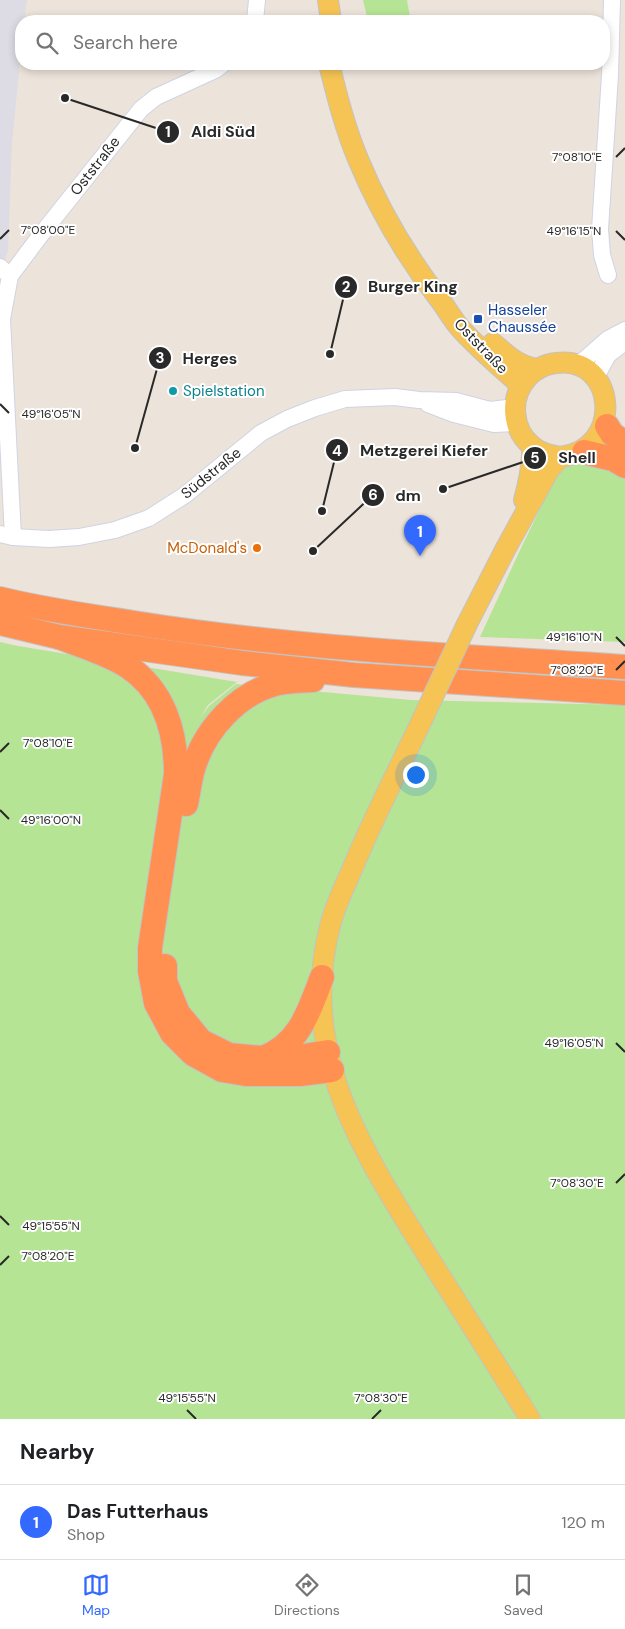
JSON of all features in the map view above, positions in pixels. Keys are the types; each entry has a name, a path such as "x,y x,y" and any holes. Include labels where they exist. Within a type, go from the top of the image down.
{"highway":[{"path":"606,426 612,434 625,443"},
{"path":"584,452 613,459 625,466"},
{"path":"0,599 81,615 247,639 359,650 625,667"},
{"path":"0,623 59,637 242,663 354,675 625,693"},
{"path":"59,637 105,655 128,667 158,698 168,717 176,751 176,774 150,948 150,971 156,1003 172,1033 192,1054 222,1070 246,1074 275,1075 330,1061"},
{"path":"534,661 625,658"},
{"path":"330,1061 297,1057 261,1058 229,1055 201,1041 178,1013 165,981 166,946 185,810 195,762 217,722 238,703 274,684 354,675"},
{"path":"261,1058 274,1054 294,1037 307,1014 322,977"}],"main road":[{"path":"316,0 319,15"},
{"path":"328,0 330,15"},
{"name":"Oststraße","path":"331,70 346,125 358,158 380,207 399,242 420,274 459,326 479,348 516,381 517,406"},
{"name":"Oststraße","path":"339,70 358,158"},
{"name":"Oststraße","path":"443,304 521,365 538,369"},
{"path":"556,363 575,364 586,369 604,387 610,411 606,426 594,445 584,452 573,456 560,457 545,454 532,446 523,436 517,406 531,374 538,369 556,363"},
{"path":"506,548 520,514 531,473 532,446"},
{"path":"530,1419 396,1204 347,1111 330,1061 321,1011 322,977 329,933 337,906 360,848 467,624 549,470 560,457"}],"street":[{"path":"256,15 257,0"},
{"path":"608,275 602,255 600,229 617,77 612,0"},
{"name":"Oststraße","path":"5,271 43,232 141,109 156,97 215,70"},
{"path":"5,271 2,319 7,535"},
{"path":"575,364 584,360 608,339 625,330"},
{"path":"596,377 608,355 625,342"},
{"name":"Südstraße","path":"7,535 49,539 78,537 115,530 149,518 185,495 261,433 287,418 345,400 395,397 456,401 490,410 517,406"}],"shaded area":[{"path":"0,0 27,0 25,15 15,15 15,70 19,70 12,143 8,251 0,272"}],"green space":[{"path":"363,0 407,0 410,15 367,15"},
{"path":"589,460 625,471 625,642 480,637 555,478 565,465"},
{"path":"0,642 237,682 208,705 200,718 209,706 236,684 411,700 625,705 625,1419 0,1419"}],"place":[{"name":"Aldi Süd","path":"65,98"},
{"name":"Hasseler Chaussée","path":"478,319"},
{"name":"Burger King","path":"330,354"},
{"name":"Spielstation","path":"173,391"},
{"name":"Herges","path":"135,448"},
{"name":"Shell","path":"443,489"},
{"name":"Metzgerei Kiefer","path":"322,511"},
{"name":"McDonald's","path":"257,548"},
{"name":"dm","path":"313,551"},
{"name":"Das Futterhaus","path":"420,556"}]}
